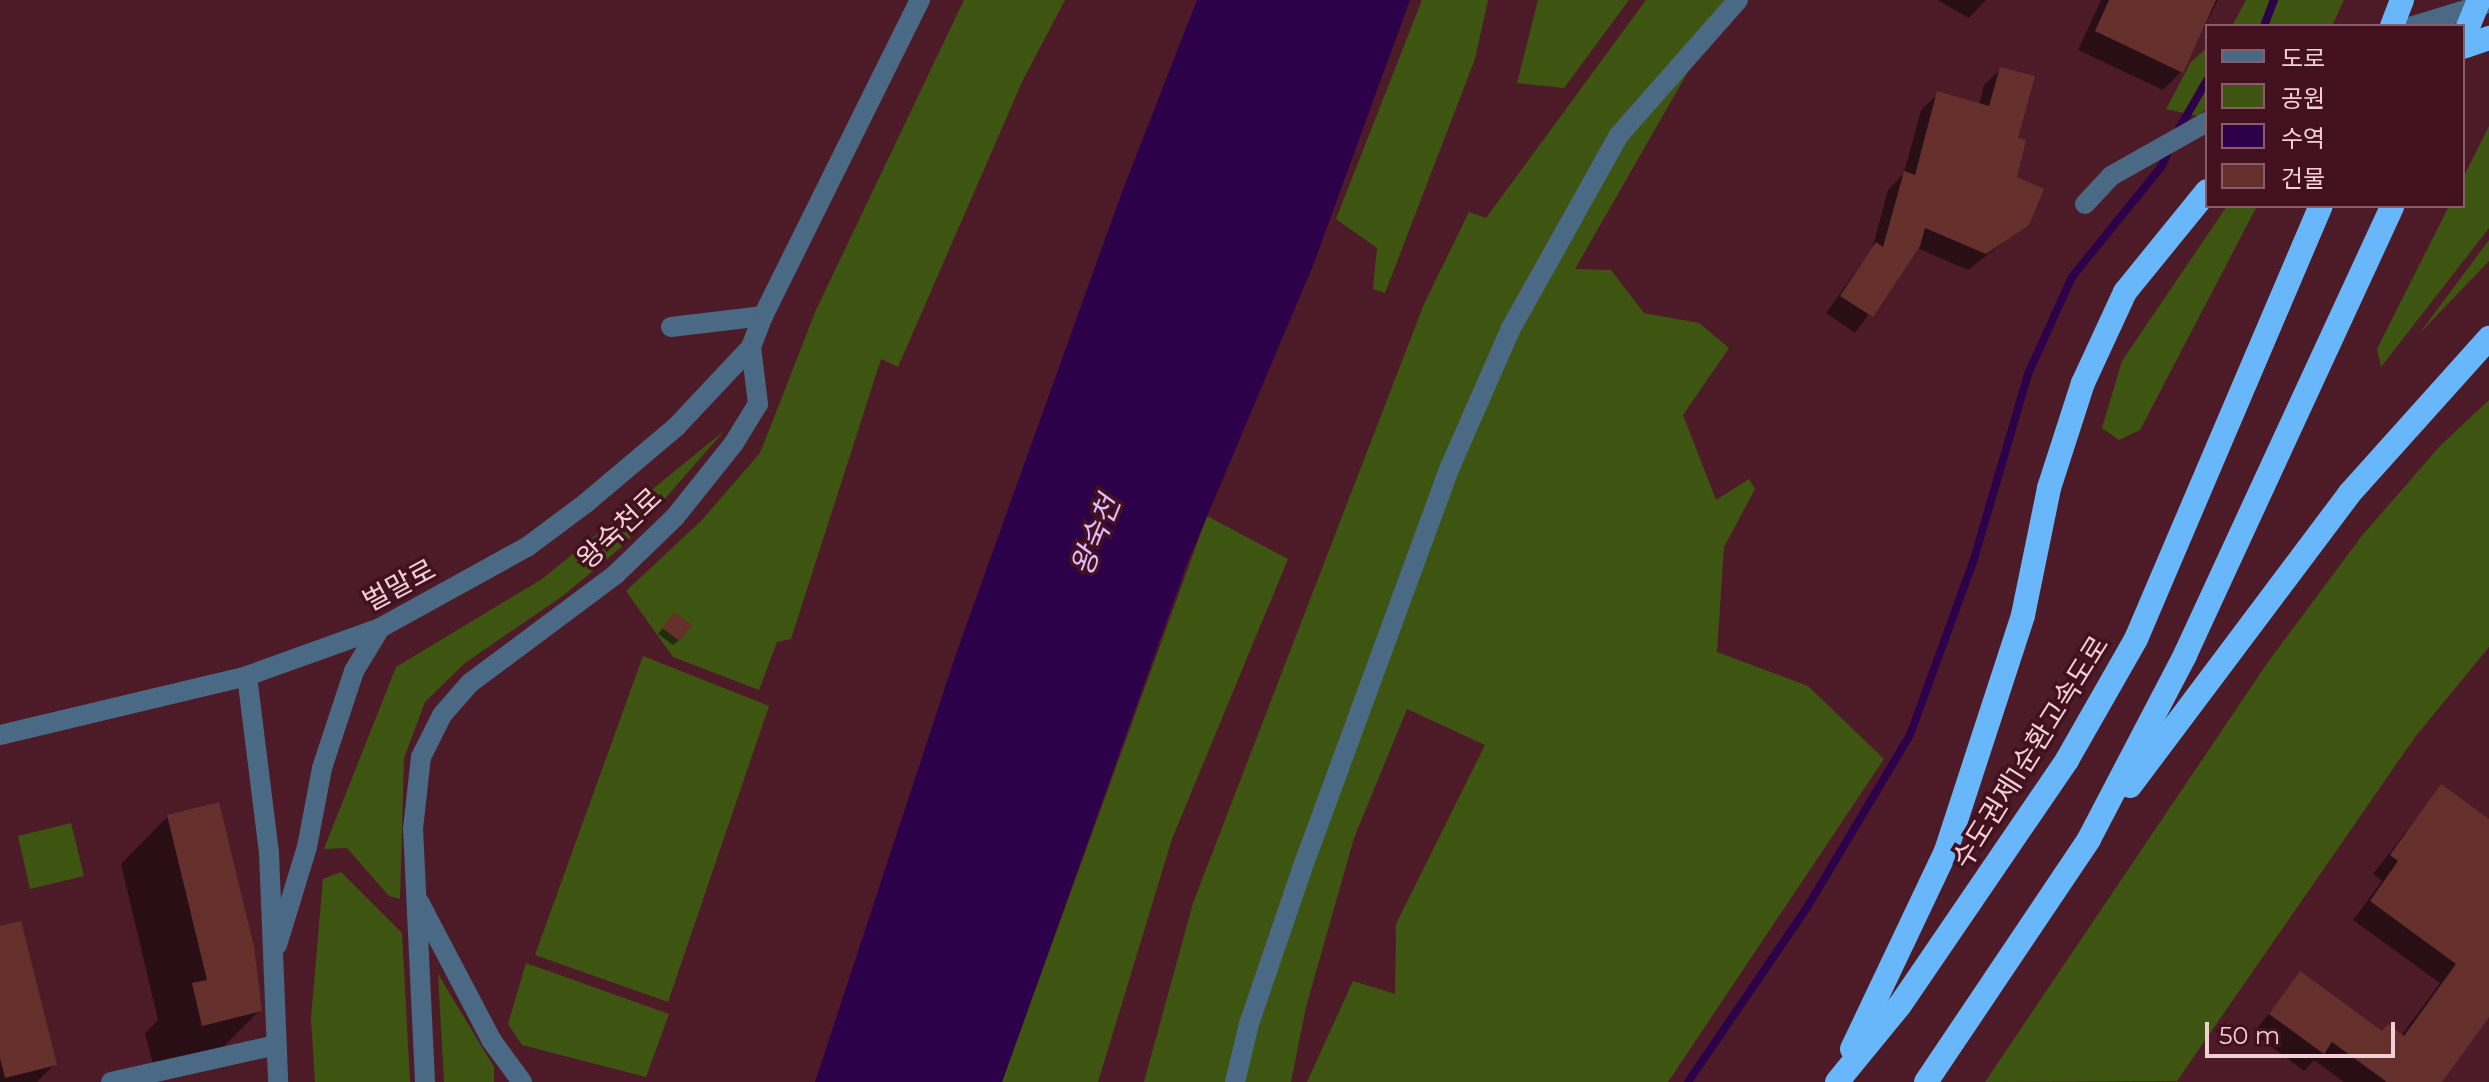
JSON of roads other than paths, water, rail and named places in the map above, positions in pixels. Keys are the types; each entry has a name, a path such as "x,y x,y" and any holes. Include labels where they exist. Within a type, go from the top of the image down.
{"highway":[{"path":"2465,34 2479,0"},
{"path":"2465,46 2489,38"},
{"path":"1837,1082 1946,851 2023,615 2049,488 2083,383 2125,292 2205,193"},
{"name":"수도권제1순환고속도로","path":"1837,1082 1900,1005 2067,760 2136,639 2320,208"},
{"path":"2089,839 2185,655 2391,208"},
{"path":"1926,1082 2089,839 2349,494 2489,338"}],"street":[{"name":"왕숙천로","path":"425,1082 413,829 421,757 442,715 470,683 616,574 675,517 734,443 758,404 751,347 763,316 920,0"},
{"path":"1235,1082 1249,1024 1302,869 1450,467 1510,330 1619,135 1738,0"},
{"path":"2401,16 2489,3"},
{"path":"2085,204 2111,176 2205,123"},
{"path":"671,327 763,316"},
{"name":"벌말로","path":"0,735 247,676 380,628 527,547 586,503 676,427 751,347"},
{"path":"272,960 307,847 322,768 354,671 380,628"},
{"path":"247,676 269,853 278,1082"},
{"path":"415,895 492,1041 522,1082"},
{"path":"111,1082 276,1045"}],"water":[{"name":"왕숙천","path":"1197,0 1410,0 1314,263 1187,564 1002,1082 815,1082 956,654 1122,192"}],"waterway":[{"path":"2265,24 2274,0"},
{"path":"2176,134 2205,83"},
{"path":"1688,1082 1808,906 1910,735 1974,559 2028,374 2072,277 2162,166 2170,147"}]}
